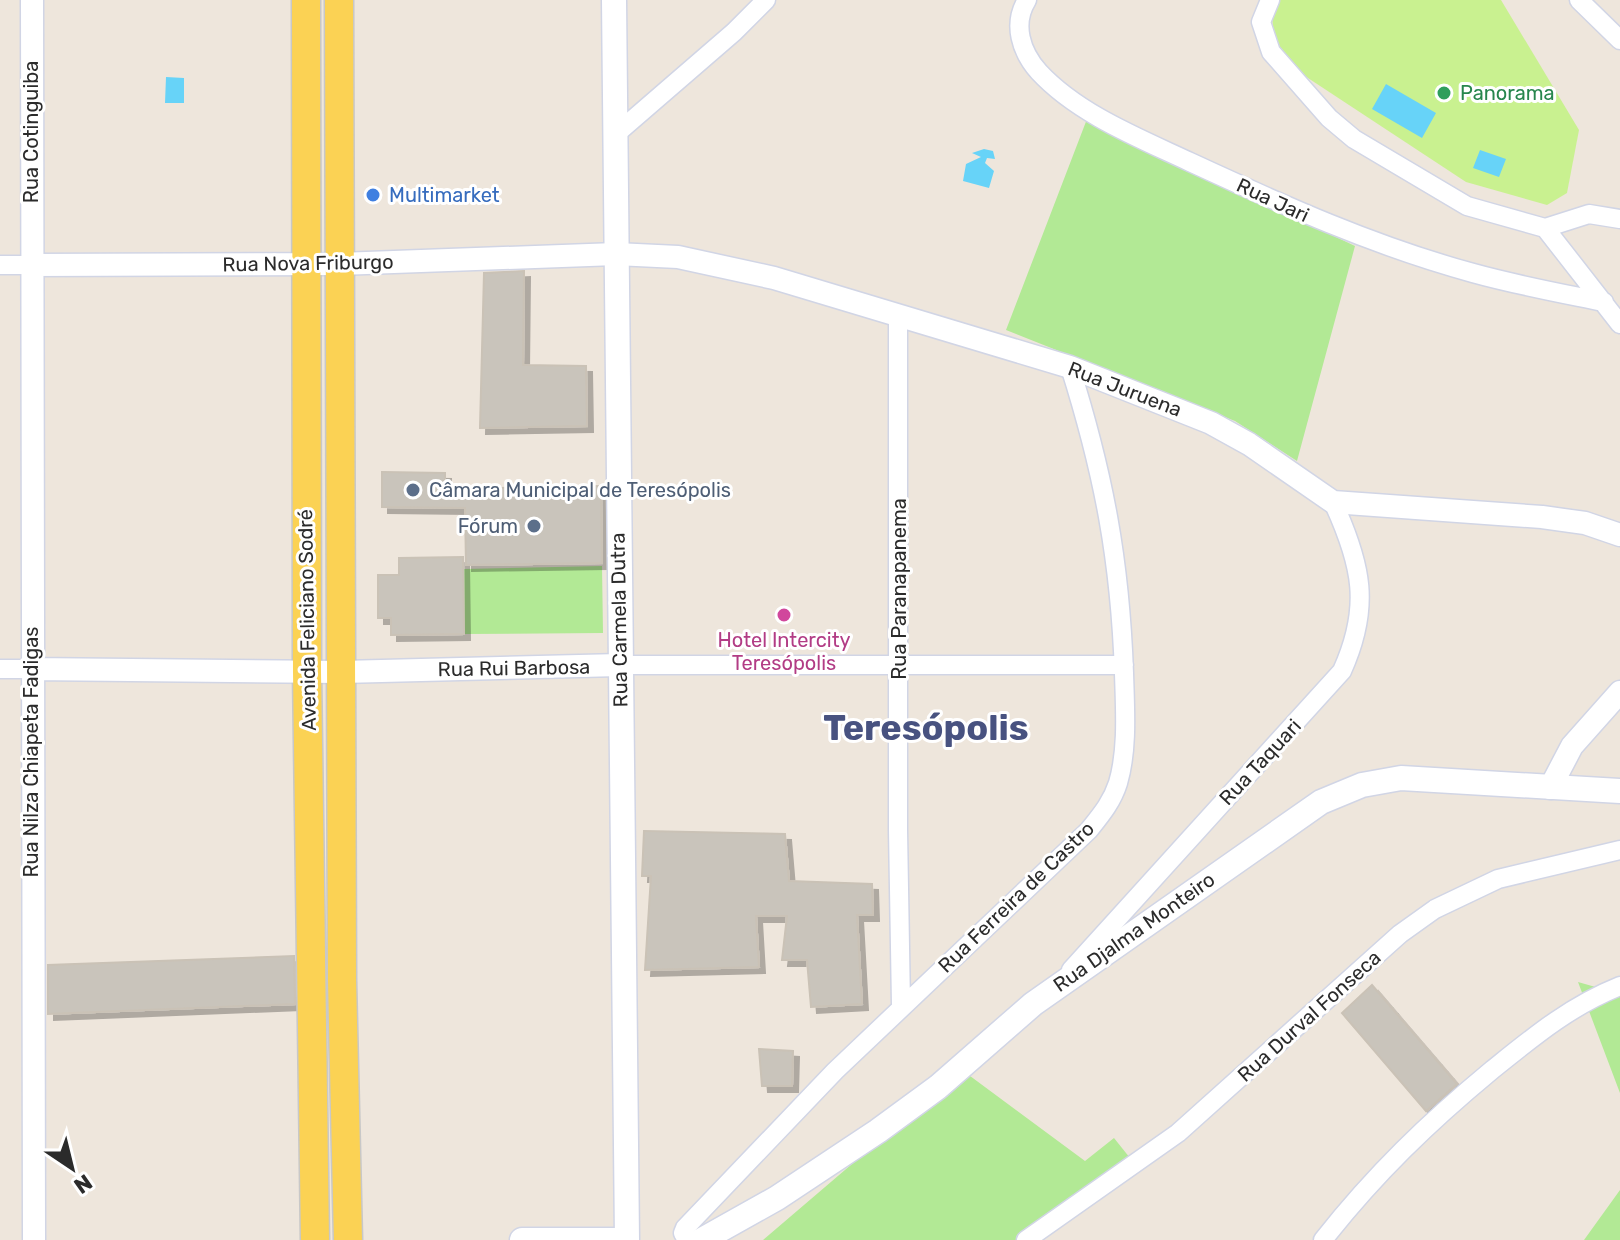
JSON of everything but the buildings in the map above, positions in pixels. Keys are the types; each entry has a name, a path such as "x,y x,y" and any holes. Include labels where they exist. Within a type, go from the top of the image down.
{"main road":[{"name":"Avenida Feliciano Sodré","path":"306,0 307,672 314,980 315,1240"},
{"name":"Avenida Feliciano Sodré","path":"339,0 342,980 348,1240"},
{"name":"Rua Carmela Dutra","path":"614,0 627,1240"},
{"name":"Rua Djalma Monteiro","path":"702,1240 777,1198 878,1131 938,1087 1060,985 1284,825 1321,802 1362,785 1401,778 1434,777 1620,791"},
{"path":"314,980 342,980"},
{"path":"522,1240 627,1240"}],"street":[{"name":"Rua Cotinguiba","path":"30,265 32,0"},
{"path":"616,134 734,32 766,0"},
{"name":"Rua Jari","path":"1027,0 1018,30 1029,59 1067,95 1113,125 1304,215 1363,239 1472,273 1604,302"},
{"path":"1270,0 1261,22 1271,52 1329,118 1354,139 1467,206 1545,228 1589,214 1620,219"},
{"path":"1579,0 1620,40"},
{"path":"1545,228 1620,324"},
{"name":"Rua Nova Friburgo","path":"0,265 339,264 616,254"},
{"name":"Rua Juruena","path":"616,254 678,257 717,264 817,290 1070,367 1211,423 1249,444 1333,502"},
{"name":"Rua Nilza Chiapeta Fadigas","path":"30,265 34,1240"},
{"name":"Rua Paranapanema","path":"898,317 901,1005"},
{"name":"Rua Ferreira de Castro","path":"687,1240 683,1233 685,1228 737,1171 901,1005 1089,830 1109,805 1118,783 1122,756 1124,665 1121,589 1099,463 1070,367"},
{"path":"1333,502 1542,517 1585,523 1620,535"},
{"name":"Rua Taquari","path":"1060,985 1117,915 1342,671 1355,642 1361,594 1358,567 1333,502"},
{"name":"Rua Rui Barbosa","path":"0,669 342,672 900,662 1124,665"},
{"path":"1550,788 1572,746 1620,692"},
{"name":"Rua Durval Fonseca","path":"1026,1240 1178,1133 1400,934 1435,909 1498,879 1620,850"},
{"path":"1323,1240 1402,1147 1452,1103 1572,1008 1620,986"}],"green space":[{"name":"Panorama","path":"1280,0 1501,0 1579,130 1567,193 1547,205 1466,182 1276,57 1271,7"},
{"path":"1087,119 1355,246 1297,461 1235,421 1006,330"},
{"path":"602,566 603,633 464,634 464,569"},
{"path":"1578,982 1620,994 1620,1093"},
{"path":"962,1070 1085,1161 1114,1138 1134,1163 1024,1240 763,1240"},
{"path":"1620,1190 1620,1240 1584,1240"}],"water":[{"path":"166,77 184,78 184,103 165,103"},
{"path":"1386,84 1436,113 1422,138 1372,109"},
{"path":"984,149 993,151 995,159 987,158 985,163 994,171 989,188 963,181 966,164 981,157 972,153"},
{"path":"1480,150 1506,159 1499,177 1473,168"}],"place":[{"name":"Panorama","path":"1444,93"},
{"name":"Multimarket","path":"373,195"},
{"name":"Câmara Municipal de Teresópolis","path":"413,490"},
{"name":"Fórum","path":"534,526"},
{"name":"Hotel Intercity Teresópolis","path":"784,615"}],"district":[{"name":"Teresópolis","path":"926,727"}]}
